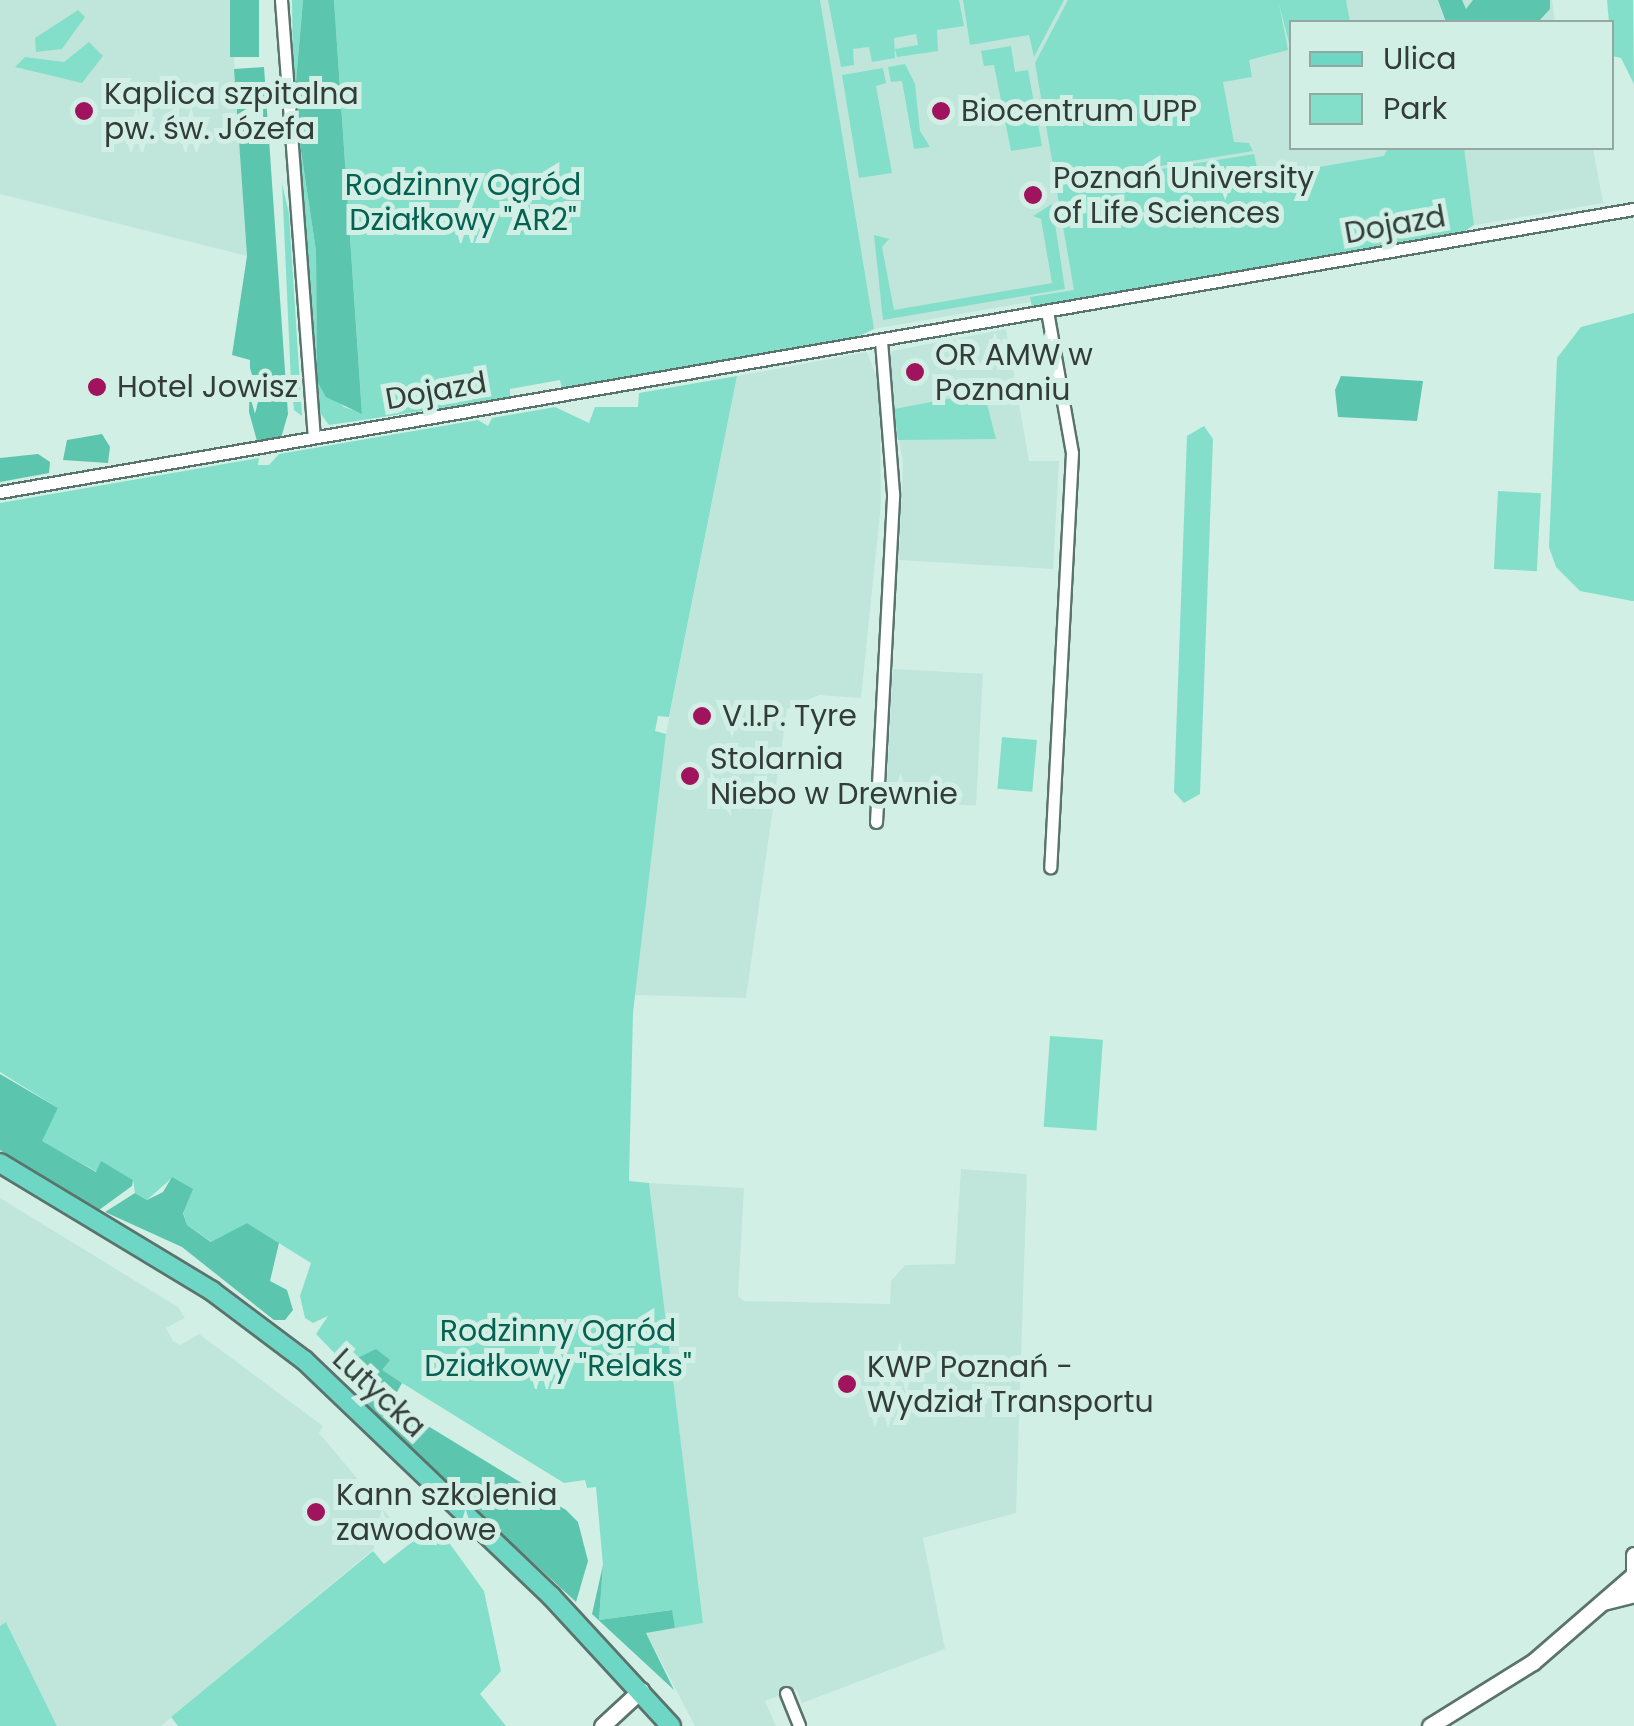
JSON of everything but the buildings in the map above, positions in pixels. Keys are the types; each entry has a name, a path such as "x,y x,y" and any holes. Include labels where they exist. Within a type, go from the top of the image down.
{"main road":[{"name":"Lutycka","path":"0,1163 212,1290 304,1360 641,1690 670,1726"}],"street":[{"path":"281,0 314,437"},
{"name":"Dojazd","path":"0,492 1634,209"},
{"path":"1047,311 1072,453 1050,867"},
{"path":"876,822 893,493 882,340"},
{"path":"1430,1726 1522,1671 1632,1581 1634,1555"},
{"path":"1603,1602 1634,1594"},
{"path":"602,1726 641,1690"},
{"path":"786,1693 799,1726"}],"shaded area":[{"path":"0,0 230,0 247,256 0,194"},
{"name":"Poznań University of Life Sciences","path":"565,0 1552,0 1555,20 1289,20 1289,150 1593,150 1603,203 561,383"},
{"path":"1006,329 1029,461 1059,461 1053,569 899,560 903,464 887,364 892,351"},
{"path":"867,352 880,386 881,504 861,698 819,695 787,709 746,998 635,995 666,734 737,376"},
{"path":"893,669 983,674 976,806 886,801"},
{"name":"KWP Poznań - Wydział Transportu","path":"961,1169 1027,1174 1016,1513 923,1538 945,1649 802,1703 796,1689 765,1701 776,1726 695,1726 646,1633 703,1623 649,1183 744,1188 738,1296 744,1301 890,1304 891,1281 905,1265 955,1264"},
{"path":"0,1198 178,1307 185,1318 166,1328 173,1341 180,1345 199,1334 323,1426 319,1433 399,1528 161,1726 57,1726 7,1623 0,1626"}],"green space":[{"path":"230,0 259,0 259,57 230,57"},
{"path":"292,0 303,0 294,102 293,85"},
{"path":"303,0 334,0 362,414 326,397 317,381 316,251 294,104"},
{"name":"Rodzinny Ogród Działkowy \"AR2\"","path":"334,0 820,0 874,329 857,337 562,389 560,380 510,389 510,398 329,425 315,406 295,108 316,251 317,381 344,407 362,413"},
{"path":"828,0 959,0 964,26 937,30 938,51 897,57 895,49 918,45 916,34 894,38 895,58 872,62 869,47 853,49 854,65 841,67"},
{"path":"963,0 1064,0 1034,57 1029,35 970,45"},
{"path":"1068,0 1346,0 1350,20 1289,20 1289,42 1279,4 1288,50 1249,60 1252,77 1223,82 1234,142 1249,143 1253,151 1056,183 1035,63"},
{"path":"1438,0 1462,0 1466,9 1473,0 1550,0 1550,9 1540,20 1445,20"},
{"path":"1607,0 1633,0 1634,84 1621,58 1614,56 1614,20 1609,20"},
{"path":"78,10 85,17 62,49 36,52 35,38"},
{"path":"89,42 103,56 82,83 15,67 25,57 64,62"},
{"path":"1011,46 1015,72 1028,70 1042,146 1011,151 994,65 984,66 981,51"},
{"path":"905,64 915,84 920,131 930,147 914,149 902,81 891,82 888,67"},
{"path":"264,67 288,414 281,438 257,441 249,412 250,360 232,355 247,256 234,69"},
{"path":"883,68 886,83 876,86 892,173 859,178 842,75"},
{"path":"1387,150 1464,150 1474,225 1462,233 1032,307 1030,297 1074,290 1056,186 1254,154 1259,177 1384,156"},
{"path":"282,183 289,214 302,416 294,410 291,382"},
{"path":"1052,204 1065,289 883,320 874,235 889,239 882,247 894,310 1052,283 1041,219 1033,216"},
{"path":"1634,313 1632,601 1580,591 1556,567 1549,547 1557,358 1581,327"},
{"name":"Rodzinny Ogród Działkowy \"Relaks\"","path":"737,376 669,717 658,716 655,731 666,734 633,1013 629,1181 649,1183 703,1623 675,1628 671,1610 599,1620 603,1565 596,1487 587,1488 585,1480 564,1483 381,1370 370,1355 345,1364 316,1334 328,1316 313,1323 305,1318 300,1296 311,1263 247,1223 212,1242 187,1225 173,1177 147,1200 135,1193 133,1180 101,1162 97,1172 41,1141 58,1108 0,1072 0,503 259,458 258,465 269,465 279,454 478,420 488,426 492,418 555,407 589,423 595,407 638,407 639,393"},
{"path":"1341,376 1423,381 1417,421 1338,417 1335,390"},
{"path":"984,392 996,439 898,440 894,409"},
{"path":"1204,426 1213,439 1200,794 1184,803 1174,792 1187,436"},
{"path":"102,434 110,447 108,463 63,460 67,440"},
{"path":"38,454 50,462 49,473 0,482 0,458"},
{"path":"1498,491 1541,493 1537,571 1494,569"},
{"path":"1002,737 1037,740 1032,792 997,789"},
{"path":"1050,1036 1103,1040 1097,1130 1044,1127"},
{"path":"0,1074 58,1108 42,1141 96,1172 101,1161 133,1180 132,1186 99,1210 0,1150"},
{"path":"172,1177 193,1189 183,1213 187,1225 211,1242 247,1223 279,1243 270,1281 287,1290 293,1310 285,1320 274,1320 182,1247 105,1212 135,1193 147,1200 163,1192"},
{"path":"376,1349 390,1360 382,1370 402,1383 397,1392 345,1364"},
{"path":"359,1384 566,1510 578,1522 588,1561 576,1602 411,1451 361,1399"},
{"path":"442,1533 484,1591 501,1671 480,1694 506,1726 178,1726 171,1717 373,1551 384,1564 412,1542"},
{"path":"603,1565 599,1620 672,1610 675,1628 646,1633 674,1690 592,1614"},
{"path":"6,1622 57,1726 0,1726 0,1626"}],"place":[{"name":"Kaplica szpitalna pw. św. Józefa","path":"84,111"},
{"name":"Biocentrum UPP","path":"941,111"},
{"name":"Poznań University of Life Sciences","path":"1033,195"},
{"name":"OR AMW w Poznaniu","path":"915,372"},
{"name":"Hotel Jowisz","path":"97,387"},
{"name":"V.I.P. Tyre","path":"702,716"},
{"name":"Stolarnia Niebo w Drewnie","path":"690,776"},
{"name":"KWP Poznań - Wydział Transportu","path":"847,1384"},
{"name":"Kann szkolenia zawodowe","path":"316,1512"}]}
